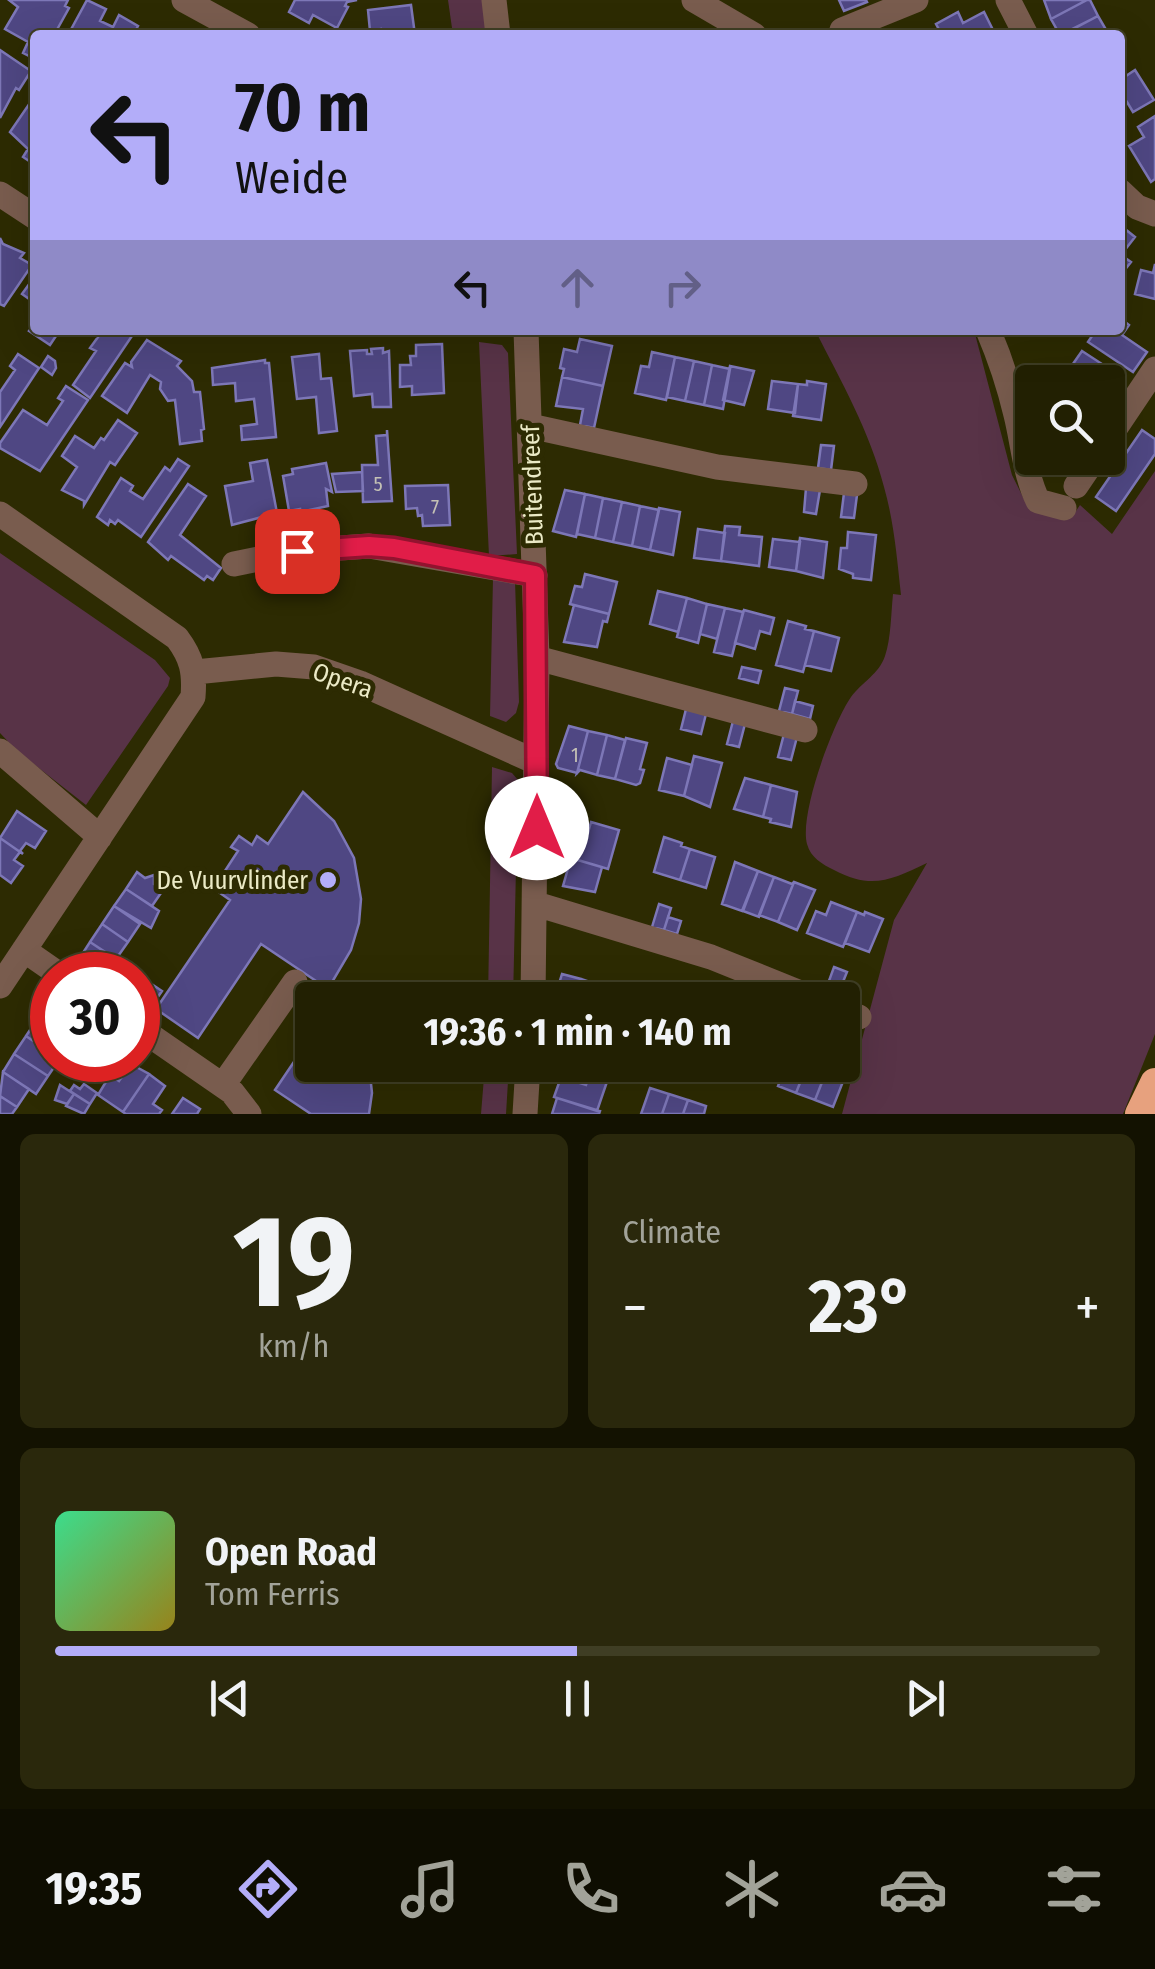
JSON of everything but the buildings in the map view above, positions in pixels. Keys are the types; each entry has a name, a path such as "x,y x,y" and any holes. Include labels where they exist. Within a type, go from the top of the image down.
{"highway":[{"path":"1140,1114 1155,1083"}],"street":[{"path":"184,0 239,30"},
{"path":"494,0 497,30"},
{"path":"694,0 745,30"},
{"path":"842,30 916,0"},
{"path":"1008,0 1023,30"},
{"path":"0,194 30,215"},
{"path":"1125,196 1137,207 1155,214"},
{"name":"Buitendreef","path":"522,335 530,426 537,658 533,982"},
{"path":"990,335 1015,409"},
{"path":"1125,413 1155,368"},
{"path":"530,426 718,467 855,484"},
{"path":"1029,475 1038,501 1070,497 1084,475"},
{"path":"0,514 177,638 195,672 194,697 0,986"},
{"path":"234,564 297,551 369,546 535,575"},
{"path":"537,658 805,730"},
{"name":"Opera","path":"195,672 276,664 314,667 360,683 536,762"},
{"path":"0,752 100,837"},
{"path":"536,904 711,957 773,982"},
{"path":"24,950 30,954"},
{"path":"223,1085 295,982"},
{"path":"160,1043 223,1085 249,1114"},
{"path":"526,1114 527,1082"}],"shaded area":[{"path":"448,0 482,0 486,30 452,30"},
{"path":"818,335 975,335 1012,475 1026,503 1074,514 1080,505 1112,534 1155,471 1155,1034 1123,1114 842,1114 851,1082 860,1082 860,1047 894,920 927,863 892,878 860,880 821,863 807,844 808,812 827,747 851,697 875,673 885,656 893,594 901,595 893,527 871,446"},
{"path":"479,342 502,345 508,353 517,554 489,556"},
{"path":"0,553 155,660 170,678 86,805 0,733"},
{"path":"493,578 515,581 519,702 516,713 506,722 490,716"},
{"path":"492,767 512,773 518,780 513,982 488,982"},
{"path":"484,1082 508,1082 506,1114 481,1114"}],"place":[{"name":"De Vuurvlinder","path":"328,880"}],"route":[{"path":"297,551 394,548 535,575 537,828"}]}
